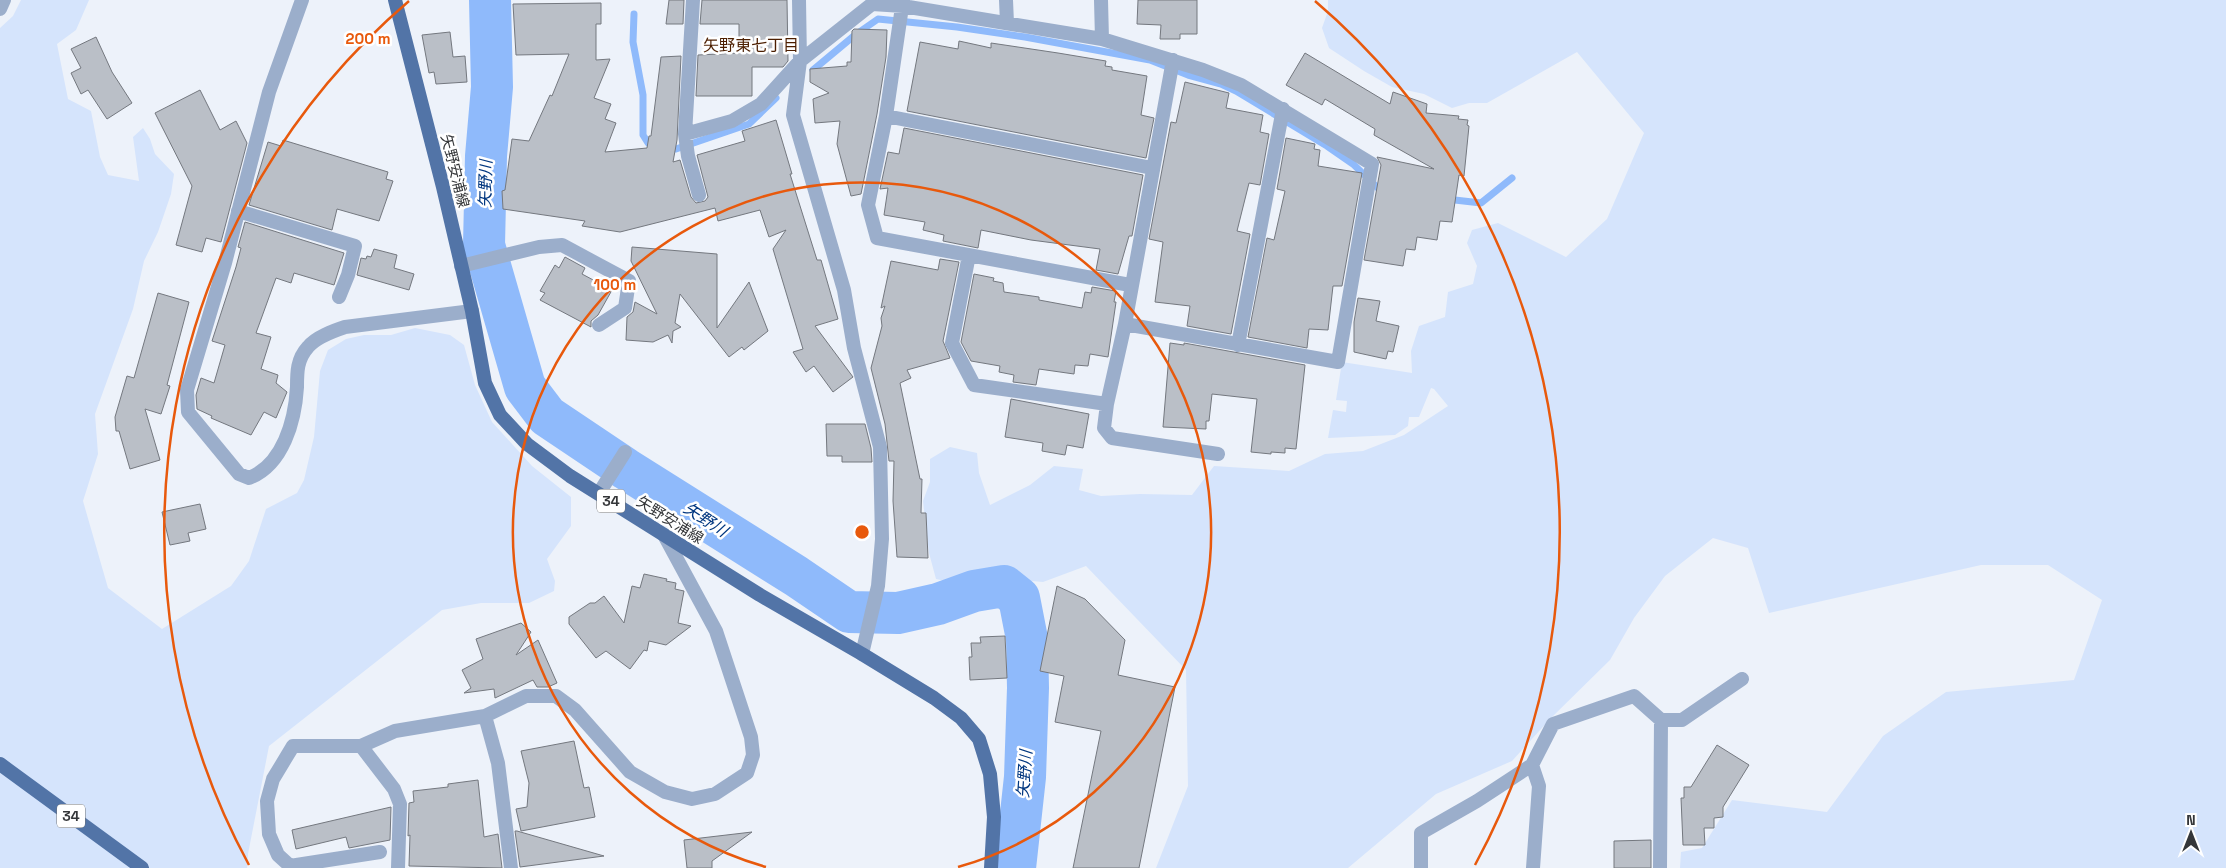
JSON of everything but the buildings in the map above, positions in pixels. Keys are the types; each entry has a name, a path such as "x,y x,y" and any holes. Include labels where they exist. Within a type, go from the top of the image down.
{"main road":[{"name":"矢野安浦線","path":"395,0 443,187 472,311 485,383 500,415 527,444 570,476 760,595 934,698 961,718 979,739 990,774 994,817 991,868"},
{"name":"34","path":"0,764 142,868"}],"street":[{"path":"0,9 4,0"},
{"path":"302,0 269,92 226,263 187,390 188,412 239,474 249,478 268,467 278,455 292,418 297,388 296,371 300,359 308,346 345,327 472,311"},
{"path":"693,0 685,134 688,156 698,195"},
{"path":"799,0 800,61 793,114 844,290 854,348 880,446 882,539 878,586 862,654"},
{"path":"1006,0 1007,23"},
{"path":"1101,0 1102,39"},
{"path":"685,134 732,122 761,104 800,61 872,4 903,3 1102,39 1172,60 1241,85 1372,164 1338,362 1125,324"},
{"path":"903,3 886,116 868,205 877,238 1130,285"},
{"path":"1172,60 1130,285 1125,324 1107,404 1104,428 1112,438 1218,454"},
{"path":"1238,345 1283,109"},
{"path":"886,116 1152,168"},
{"path":"238,211 355,246 348,274 339,297"},
{"path":"461,266 539,247 562,245 629,281 625,308 599,325"},
{"path":"969,255 952,343 974,385 1107,404"},
{"path":"599,493 625,452"},
{"path":"380,852 290,866 278,855 270,834 267,801 273,779 293,746 361,746 395,731 486,716 526,696 556,696 575,710 630,772 665,792 692,800 715,794 747,773 753,754 751,737 716,631 664,535"},
{"path":"1421,868 1421,833 1477,801 1532,765 1553,724 1634,696 1661,720 1682,720 1742,679"},
{"path":"486,716 498,763 511,868"},
{"path":"1660,868 1661,720"},
{"path":"361,746 394,789 400,804 398,868"},
{"path":"1532,765 1539,786 1533,868"}],"shaded area":[{"path":"21,0 89,0 76,30 57,44 68,99 91,111 100,157 108,175 139,181 133,137 143,128 150,139 155,154 174,174 171,194 158,232 144,261 133,309 95,414 98,454 83,501 108,588 162,629 231,586 249,561 266,509 297,493 304,480 314,437 320,371 328,350 346,339 364,335 391,335 415,328 450,335 464,345 475,385 492,422 532,466 571,497 571,526 547,559 555,581 554,591 529,603 481,603 442,610 269,746 248,854 247,868 0,868 0,28 13,16"},
{"path":"1328,0 2226,0 2226,868 1680,868 1681,852 1702,848 1732,800 1827,812 1883,736 1946,692 2074,680 2102,600 2048,565 1981,565 1769,613 1748,548 1713,538 1665,576 1634,618 1610,660 1551,718 1512,761 1436,794 1348,868 1156,868 1188,786 1186,670 1086,566 1043,582 1001,578 965,585 936,579 929,553 923,501 930,482 930,459 950,447 977,453 979,473 990,505 1030,485 1054,466 1083,469 1079,490 1101,496 1140,494 1192,495 1214,466 1289,471 1325,454 1363,451 1404,435 1448,406 1434,389 1431,388 1419,417 1409,417 1408,426 1395,435 1328,438 1333,410 1346,412 1347,401 1336,400 1342,362 1412,373 1411,351 1419,326 1445,317 1448,292 1473,284 1477,266 1467,243 1472,230 1498,223 1566,257 1607,219 1644,133 1577,52 1487,103 1469,103 1452,108 1424,94 1392,87 1329,48 1322,28 1328,11"}],"waterway":[{"name":"矢野川","path":"490,0 492,87 486,156 484,245 525,387 547,416 849,612 898,613 938,604 974,591 1004,586 1019,598 1027,639 1028,688 1025,777 1015,868"},
{"path":"634,14 633,42 643,95 643,135 648,143 656,147"},
{"path":"813,70 855,35 878,19 957,27 1025,37 1150,60 1236,91 1327,146 1353,164 1380,190 1384,191"},
{"path":"666,148 676,149 749,124 776,98"},
{"path":"1446,199 1481,203 1512,178"}],"district":[{"name":"矢野東七丁目","path":"751,45"}]}
